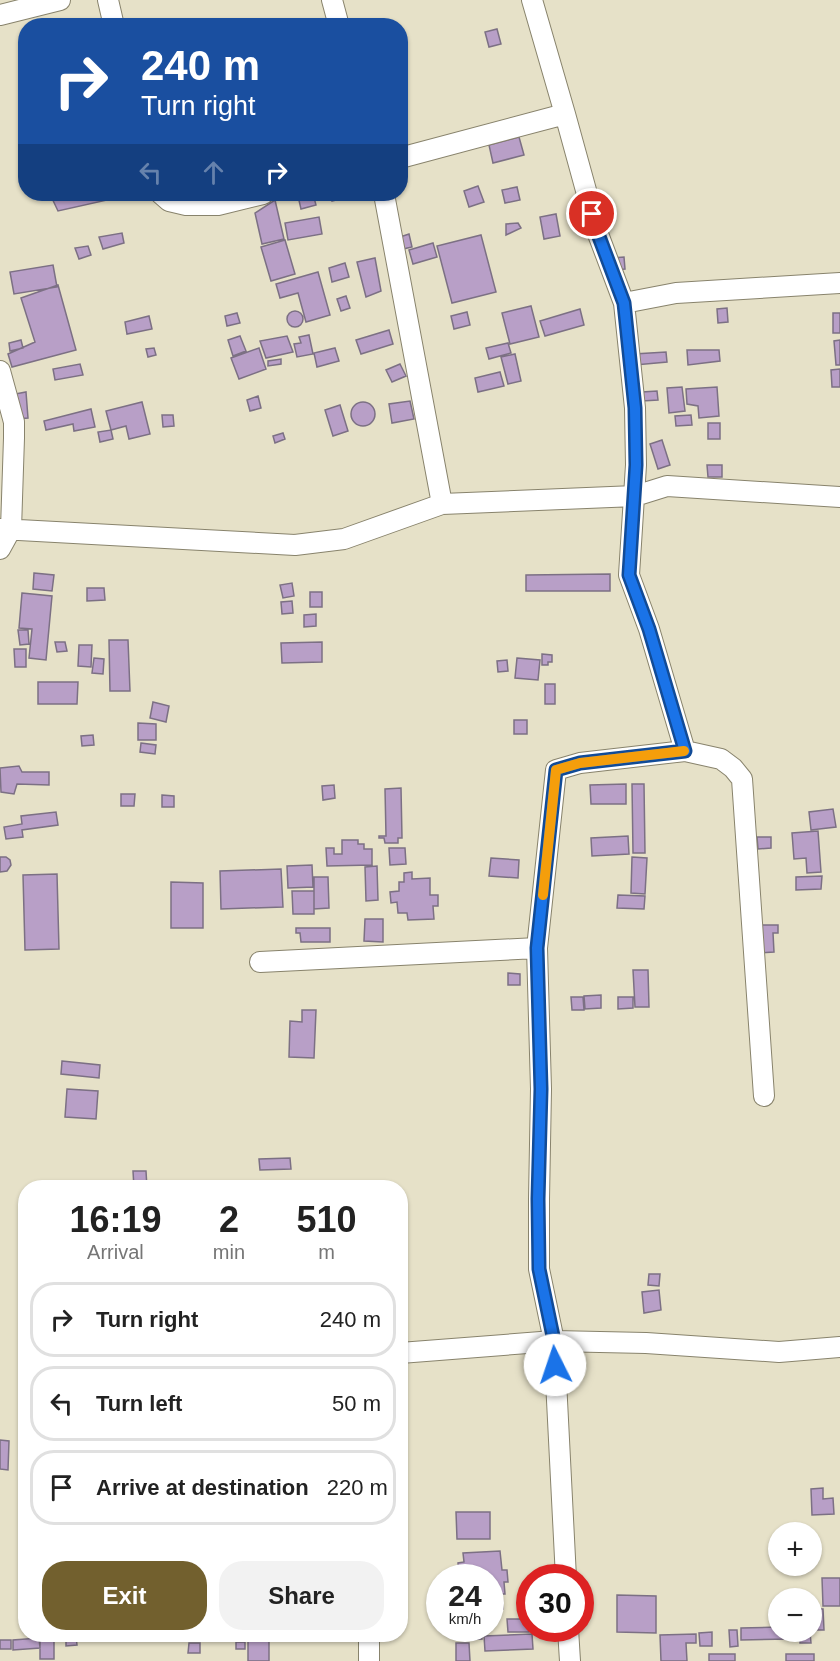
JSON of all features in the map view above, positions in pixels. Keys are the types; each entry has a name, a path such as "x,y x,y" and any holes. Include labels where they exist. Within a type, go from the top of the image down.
{"street":[{"path":"0,15 60,0"},
{"path":"108,0 112,18"},
{"path":"332,0 337,18"},
{"path":"532,0 598,234 624,303 635,408 635,495 629,575 649,629 685,751"},
{"path":"408,156 565,114"},
{"path":"169,201 186,205 218,205 234,201"},
{"path":"385,201 442,504"},
{"path":"624,303 676,293 840,283"},
{"path":"0,371 14,422 6,529 0,549"},
{"path":"6,529 295,545 344,539 442,504 635,495 667,486 840,497"},
{"path":"565,1564 554,1341 539,1269 538,1199 541,1089 537,948 556,770 580,763 685,751 721,759 734,768 742,779 764,1096"},
{"path":"260,962 537,948"},
{"path":"408,1352 554,1341 646,1343 779,1352 840,1347"},
{"path":"369,1642 369,1661"},
{"path":"569,1642 570,1661"}],"building":[{"path":"497,29 501,44 489,47 485,32"},
{"path":"519,137 524,155 493,163 489,145"},
{"path":"478,186 484,202 469,207 464,191"},
{"path":"517,187 520,200 505,203 502,190"},
{"path":"53,201 103,201 58,211"},
{"path":"275,201 284,239 262,244 255,213"},
{"path":"299,201 315,201 316,205 301,209"},
{"path":"556,214 560,236 544,239 540,217"},
{"path":"319,217 322,234 288,240 285,223"},
{"path":"518,223 521,228 506,235 506,224"},
{"path":"122,233 124,243 103,249 99,237"},
{"path":"409,234 412,247 403,249 400,237"},
{"path":"481,235 496,292 452,303 437,246"},
{"path":"285,240 295,274 271,281 261,247"},
{"path":"433,243 437,257 413,264 409,250"},
{"path":"88,246 91,255 79,259 75,248"},
{"path":"624,257 625,269 613,270 612,258"},
{"path":"375,258 381,291 366,297 357,262"},
{"path":"345,263 349,277 332,282 329,268"},
{"path":"53,265 57,287 14,294 10,272"},
{"path":"318,272 330,315 306,322 298,293 280,298 276,284"},
{"path":"58,285 76,350 12,367 8,354 35,342 21,298"},
{"path":"346,296 350,308 341,311 337,299"},
{"path":"531,306 539,337 510,344 502,313"},
{"path":"727,308 728,322 718,323 717,309"},
{"path":"580,309 584,325 545,336 540,321"},
{"path":"295,311 303,319 295,327 287,319"},
{"path":"467,312 470,325 454,329 451,316"},
{"path":"237,313 240,323 227,326 225,316"},
{"path":"833,313 840,313 840,333 833,333"},
{"path":"149,316 152,329 127,334 125,322"},
{"path":"389,330 393,344 361,354 356,340"},
{"path":"309,335 313,354 297,357 294,344 301,343 299,337"},
{"path":"240,336 246,351 233,356 228,340"},
{"path":"287,336 293,352 266,358 260,341"},
{"path":"21,340 23,348 10,351 9,343"},
{"path":"840,340 840,365 836,365 834,341"},
{"path":"508,343 511,353 489,359 486,348"},
{"path":"154,348 156,355 148,357 146,349"},
{"path":"259,348 266,369 239,379 231,358"},
{"path":"335,348 339,361 317,367 314,353"},
{"path":"687,350 719,350 720,361 688,365"},
{"path":"666,352 667,362 635,365 634,354"},
{"path":"515,354 521,381 508,384 501,357"},
{"path":"281,359 281,364 268,366 268,361"},
{"path":"80,364 83,375 55,380 53,369"},
{"path":"400,364 406,376 392,382 386,370"},
{"path":"840,369 840,387 832,387 831,370"},
{"path":"500,372 504,386 478,392 475,378"},
{"path":"682,387 685,411 669,413 667,388"},
{"path":"717,387 719,416 699,418 698,406 687,404 686,389"},
{"path":"657,391 658,400 642,401 642,392"},
{"path":"26,392 28,418 17,419 15,394"},
{"path":"258,396 261,408 250,411 247,400"},
{"path":"410,401 414,419 392,423 389,404"},
{"path":"142,402 150,434 129,439 126,426 111,430 106,411"},
{"path":"363,402 372,405 375,414 372,423 363,426 354,423 351,414 354,405"},
{"path":"340,405 348,431 333,436 325,410"},
{"path":"91,409 95,427 74,431 73,424 46,430 44,421"},
{"path":"162,415 173,415 174,426 163,427"},
{"path":"691,415 692,425 676,426 675,416"},
{"path":"708,423 720,423 720,439 708,439"},
{"path":"111,430 113,439 100,442 98,432"},
{"path":"283,433 285,439 275,443 273,436"},
{"path":"662,440 670,465 658,469 650,444"},
{"path":"707,465 722,465 722,477 708,477"},
{"path":"34,573 54,575 52,591 33,589"},
{"path":"610,574 610,591 526,591 526,575"},
{"path":"292,583 294,596 283,598 280,585"},
{"path":"87,588 104,588 105,600 87,601"},
{"path":"310,592 322,592 322,607 310,607"},
{"path":"22,593 52,596 46,660 29,658 32,629 19,628"},
{"path":"292,601 293,613 282,614 281,602"},
{"path":"316,614 316,626 304,627 304,615"},
{"path":"18,630 28,630 29,644 20,645"},
{"path":"109,640 128,640 130,691 110,691"},
{"path":"55,642 65,642 67,651 57,652"},
{"path":"322,642 322,662 282,663 281,643"},
{"path":"79,645 92,645 91,667 78,666"},
{"path":"14,649 26,649 26,667 15,667"},
{"path":"542,654 552,655 552,662 542,665"},
{"path":"94,658 104,659 103,674 92,673"},
{"path":"517,658 540,660 538,680 515,678"},
{"path":"507,660 508,671 498,672 497,661"},
{"path":"38,682 78,682 77,704 38,704"},
{"path":"545,684 555,684 555,704 545,704"},
{"path":"153,702 169,706 166,722 150,718"},
{"path":"514,720 527,720 527,734 514,734"},
{"path":"138,723 156,724 156,740 138,740"},
{"path":"93,735 94,745 82,746 81,736"},
{"path":"141,743 156,745 155,754 140,752"},
{"path":"19,766 22,772 49,772 49,785 17,784 14,794 1,792 0,768"},
{"path":"626,784 626,804 591,804 590,785"},
{"path":"632,784 644,784 645,853 633,853"},
{"path":"334,785 335,798 323,800 322,786"},
{"path":"401,788 402,838 398,838 398,843 385,843 384,838 379,838 379,836 386,836 385,789"},
{"path":"121,794 135,794 134,806 121,806"},
{"path":"162,795 174,796 174,807 162,807"},
{"path":"833,809 836,827 811,830 809,812"},
{"path":"56,812 58,825 22,830 23,837 6,839 4,827 22,824 21,816"},
{"path":"818,831 821,872 807,873 806,858 794,859 792,833"},
{"path":"628,836 629,854 592,856 591,838"},
{"path":"757,837 771,837 771,848 758,849"},
{"path":"342,840 358,840 358,844 364,844 364,849 372,849 372,865 327,866 326,848 334,848 334,854 342,854"},
{"path":"389,848 405,848 406,864 390,865"},
{"path":"0,857 10,860 11,865 7,871 0,872"},
{"path":"632,857 647,858 645,894 631,893"},
{"path":"491,858 519,860 518,878 489,876"},
{"path":"312,865 313,887 288,888 287,866"},
{"path":"377,866 378,900 366,901 365,867"},
{"path":"281,869 283,907 221,909 220,871"},
{"path":"412,872 412,879 430,878 430,895 438,895 438,906 433,906 434,919 408,920 407,913 398,913 397,902 391,903 390,892 399,891 399,882 404,882 404,873"},
{"path":"57,874 59,949 25,950 23,875"},
{"path":"822,876 821,889 796,890 796,877"},
{"path":"314,877 328,877 329,908 314,909"},
{"path":"171,882 203,883 203,928 171,928"},
{"path":"292,891 314,891 314,914 293,914"},
{"path":"618,895 645,896 644,909 617,908"},
{"path":"365,919 383,919 383,942 364,941"},
{"path":"759,925 778,925 778,933 773,933 774,952 760,953"},
{"path":"296,928 330,928 330,942 301,942 300,933 296,933"},
{"path":"633,970 648,970 649,1007 635,1007"},
{"path":"508,973 520,974 520,985 508,985"},
{"path":"601,995 601,1008 585,1009 584,996"},
{"path":"571,997 583,997 584,1010 572,1010"},
{"path":"618,997 633,997 633,1008 618,1009"},
{"path":"302,1010 316,1010 314,1058 289,1057 290,1021 302,1022"},
{"path":"62,1061 100,1065 99,1078 61,1074"},
{"path":"67,1089 98,1091 96,1119 65,1117"},
{"path":"290,1158 291,1169 260,1170 259,1159"},
{"path":"133,1171 146,1171 147,1180 134,1180"},
{"path":"649,1274 660,1274 659,1286 648,1285"},
{"path":"659,1290 661,1310 644,1313 642,1292"},
{"path":"0,1440 9,1441 8,1470 0,1469"},
{"path":"823,1488 823,1499 833,1498 834,1514 812,1515 811,1489"},
{"path":"456,1512 490,1512 490,1539 457,1539"},
{"path":"500,1551 501,1564 458,1564 464,1562 463,1553"},
{"path":"504,1570 507,1570 508,1582 504,1582"},
{"path":"822,1578 840,1578 840,1606 823,1606"},
{"path":"617,1595 656,1596 656,1633 617,1632"},
{"path":"822,1609 823,1609 824,1630 822,1630"},
{"path":"507,1619 516,1619 516,1632 508,1632"},
{"path":"768,1627 768,1639 741,1640 741,1628"},
{"path":"729,1630 737,1630 738,1646 730,1647"},
{"path":"712,1632 712,1646 700,1646 699,1633"},
{"path":"696,1634 696,1643 686,1643 687,1661 661,1661 660,1635"},
{"path":"504,1635 516,1635 516,1642 533,1642 533,1649 485,1651 484,1642 504,1642"},
{"path":"0,1640 11,1640 11,1649 0,1649"},
{"path":"13,1640 39,1642 40,1648 13,1650"},
{"path":"40,1642 54,1642 54,1659 40,1659"},
{"path":"66,1642 77,1642 77,1645 66,1646"},
{"path":"236,1642 245,1642 245,1649 236,1649"},
{"path":"248,1642 269,1642 269,1661 248,1661"},
{"path":"189,1643 200,1643 200,1653 188,1653"},
{"path":"456,1643 469,1643 470,1661 456,1661"},
{"path":"709,1654 735,1654 735,1661 709,1661"},
{"path":"786,1654 814,1654 814,1661 786,1661"}],"slow traffic":[{"path":"543,895 556,770 580,763 684,751"}],"route":[{"path":"555,1365 554,1341 539,1269 541,1089 537,948 556,770 580,763 685,751 649,629 629,575 635,495 635,408 624,303 592,214"}]}
